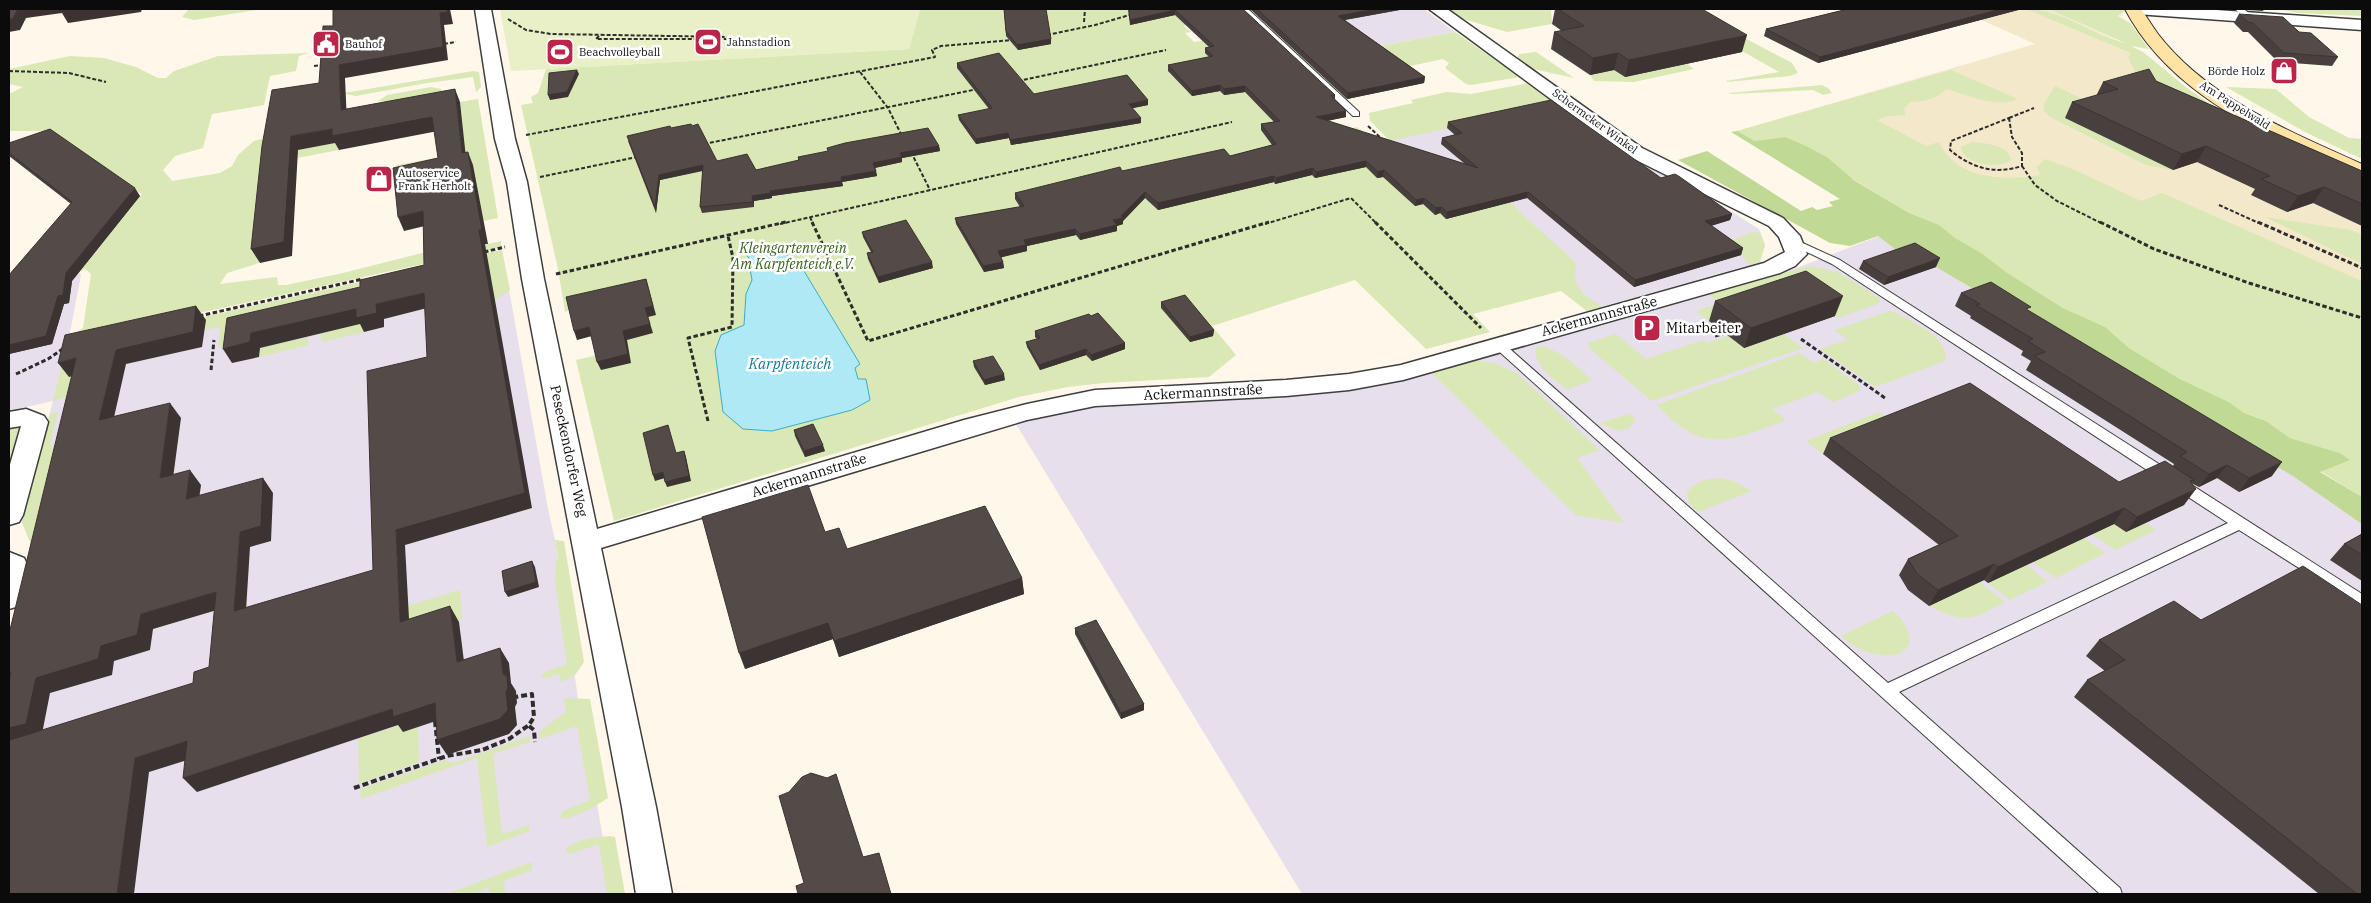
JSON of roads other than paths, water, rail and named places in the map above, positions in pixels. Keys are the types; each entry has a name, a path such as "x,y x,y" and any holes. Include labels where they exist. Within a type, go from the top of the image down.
{"street":[{"name":"Schermcker Winkel","path":"1437,9 1635,152 1760,212 1791,237"},
{"path":"2134,9 2244,13 2362,25"},
{"name":"Am Pappelwald","path":"2134,9 2142,28 2155,44 2192,78 2273,129 2362,172"},
{"name":"Peseckendorfer Weg","path":"494,12 505,139 517,182 533,279 640,807 640,824 654,894"},
{"name":"Ackermannstraße","path":"587,542 973,426 1027,412 1095,398 1286,388 1350,382 1403,372 1772,268 1787,261 1796,254 1791,237"},
{"path":"9,420 26,417 35,422 9,515"},
{"path":"9,563 16,570 9,598"}],"lane":[{"path":"1243,9 1356,114"},
{"path":"1791,237 1836,262 2362,602"},
{"path":"1498,345 2113,894"},
{"path":"1886,691 2240,523"}],"water":[{"name":"Karpfenteich","path":"754,249 769,255 784,253 801,266 860,364 855,368 858,379 866,379 870,400 852,410 772,431 743,429 723,412 715,351 721,335 744,325 746,294 752,280 750,269 753,263 744,252"}],"place":[{"name":"Jahnstadion","path":"708,42"},
{"name":"Bauhof","path":"326,44"},
{"name":"Beachvolleyball","path":"560,52"},
{"name":"Börde Holz","path":"2284,71"},
{"name":"Autoservice Frank Herholt","path":"379,179"},
{"name":"Mitarbeiter","path":"1647,328"}],"park label":[{"name":"Kleingartenverein Am Karpfenteich e.V.","path":"793,256"}]}
